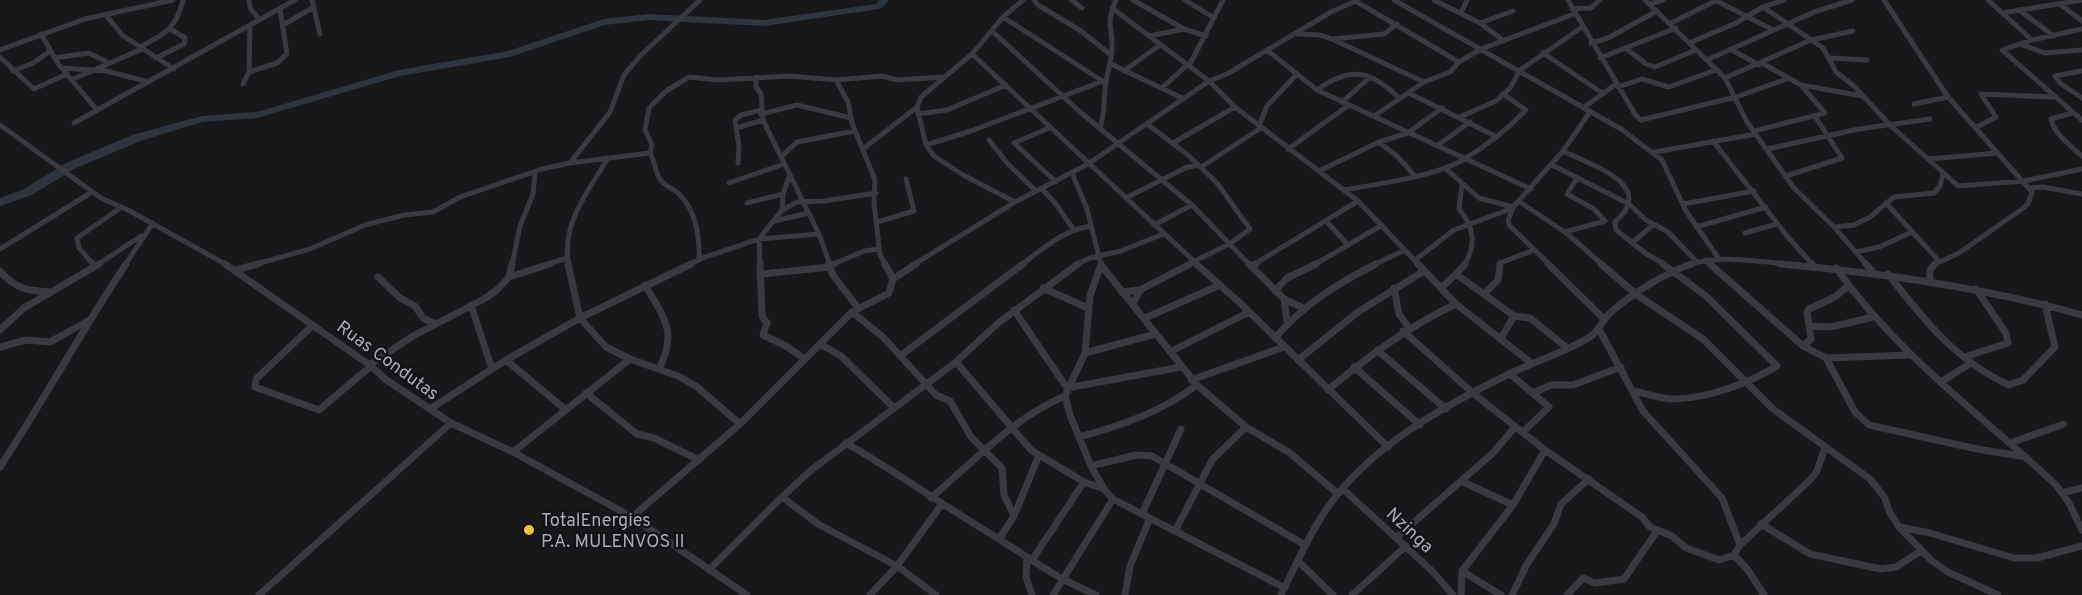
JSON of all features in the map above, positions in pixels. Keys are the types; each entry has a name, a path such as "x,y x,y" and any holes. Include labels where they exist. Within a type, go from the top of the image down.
{"street":[{"path":"0,50 41,34 106,15 173,0"},
{"path":"72,80 141,48 172,30 179,20 183,0"},
{"path":"249,0 250,8 259,20"},
{"path":"74,123 295,0"},
{"path":"312,0 320,34"},
{"path":"570,164 610,111 624,75 640,56 700,0"},
{"path":"1015,202 940,161 926,145 918,111 921,97 972,54 1004,17 1023,0"},
{"path":"1034,0 1038,6 1081,31 1111,55"},
{"path":"1071,0 1082,8"},
{"path":"1100,128 1107,100 1104,82 1111,64 1108,19 1116,0"},
{"path":"1133,0 1184,29 1206,36"},
{"path":"1185,0 1214,18"},
{"path":"1162,88 1188,65 1206,36 1223,0"},
{"path":"1394,0 1590,112 1655,152 1671,175 1696,227 1719,259"},
{"path":"1434,0 1480,23 1504,41"},
{"path":"1461,13 1467,0"},
{"path":"1568,0 1591,43 1636,116 1643,120 1736,97 1787,79"},
{"path":"1374,116 1424,82 1450,72 1459,62 1481,49 1573,11 1591,8 1600,0"},
{"path":"1647,2 1663,0"},
{"path":"1600,58 1627,49 1717,0 1771,29"},
{"path":"1689,43 1734,24 1763,7 1784,0"},
{"path":"1707,60 1732,51 1787,22 1827,6 1852,0"},
{"path":"1884,0 1948,97 2030,188 2032,196 2022,209 1976,239 1959,254 1932,266 1930,279"},
{"path":"1988,0 2032,40"},
{"path":"2002,13 2082,0"},
{"path":"632,517 740,424 855,310 889,293 893,279 1015,202 1088,164 1209,81 1227,74 1343,5 1357,1 1459,62"},
{"path":"1647,2 1674,25 1725,78 1747,122 1800,196 1834,227 1874,273"},
{"path":"2066,2 2082,8"},
{"path":"2066,2 2082,21"},
{"path":"283,25 314,7"},
{"path":"1763,7 1823,48 1836,72 1890,126 1943,173 1962,186 2024,181 2082,169"},
{"path":"1112,8 1209,81 1235,107 1358,201 1456,304 1531,363"},
{"path":"249,72 277,63 285,57 280,9"},
{"path":"2019,10 2054,36"},
{"path":"1480,23 1513,11"},
{"path":"1591,43 1608,38 1641,17 1657,11"},
{"path":"106,15 116,30 174,69"},
{"path":"1004,17 1104,82"},
{"path":"1332,39 1385,34 1397,24"},
{"path":"243,84 249,72 250,25"},
{"path":"1460,117 1486,106 1503,94 1517,78 1519,71 1582,27"},
{"path":"1149,36 1184,29"},
{"path":"2082,29 2004,48 2004,54 2082,120"},
{"path":"156,58 184,44 185,38 172,30"},
{"path":"992,31 1062,95 1192,205 1284,299 1305,309"},
{"path":"1725,78 1811,40 1853,31"},
{"path":"41,34 54,58 97,110"},
{"path":"1296,34 1332,39 1424,82"},
{"path":"2019,43 2050,54 2082,50"},
{"path":"1124,71 1160,45"},
{"path":"1627,49 1646,64 1655,67 1696,50"},
{"path":"1268,50 1317,90 1531,189"},
{"path":"13,71 33,63 50,51"},
{"path":"1732,51 1801,85 1862,96"},
{"path":"54,58 88,52 99,55 109,63"},
{"path":"1543,53 1602,93"},
{"path":"972,54 1249,312 1388,447"},
{"path":"0,57 34,89 67,74"},
{"path":"1830,58 1867,60"},
{"path":"1111,64 1184,99"},
{"path":"62,68 124,74 149,82"},
{"path":"1583,108 1617,85 1642,79 1669,87 1716,69"},
{"path":"2082,71 2055,76 2061,84 2082,98"},
{"path":"1317,90 1330,79 1342,74 1357,73 1388,86 1399,98"},
{"path":"1126,198 1185,168 1199,166 1260,127 1267,106 1296,75"},
{"path":"699,260 700,241 694,221 677,192 658,178 655,161 650,153 652,145 645,130 647,113 666,91 693,76 718,80 790,76 836,80 876,76 897,80 944,77"},
{"path":"756,77 756,87 761,94 762,115 789,177 807,203 808,213 841,289 855,310 936,395 946,397 955,407 962,416 966,431 1004,471 1004,496 1014,516"},
{"path":"1342,102 1369,78"},
{"path":"836,80 848,102 855,131 875,180 874,203 879,249 882,263 893,279"},
{"path":"926,145 984,127 1062,95 1104,82"},
{"path":"1655,152 1755,133 1825,111 1801,85"},
{"path":"863,149 918,111 947,110 1006,86"},
{"path":"1409,93 1497,137"},
{"path":"1344,190 1415,176 1445,168 1467,158 1497,137 1526,110 1503,94"},
{"path":"1975,128 1996,117 1981,94 2054,98"},
{"path":"1914,104 1948,97"},
{"path":"736,128 762,115 797,105 851,118"},
{"path":"1288,148 1349,105"},
{"path":"1173,143 1235,107"},
{"path":"1319,171 1379,142 1408,133 1442,108"},
{"path":"1415,260 1451,232 1471,226 1520,202 1563,151 1590,112"},
{"path":"2072,113 2051,119 2051,123 2065,141 2082,156"},
{"path":"738,163 735,120 738,116 762,115"},
{"path":"1786,176 1842,158 1815,116"},
{"path":"1767,149 1930,119"},
{"path":"1438,145 1470,122"},
{"name":"Ruas Condutas","path":"0,124 51,163 119,209 128,210 236,270 385,379 451,423 513,452 632,517 747,595"},
{"path":"1122,292 1140,290 1231,243 1249,231 1249,226 1217,183 1173,143 1147,124"},
{"path":"1049,128 1013,142 1056,182"},
{"path":"781,157 797,142 855,131"},
{"path":"990,140 1008,164 1061,210 1073,229"},
{"path":"1713,141 1754,191 1777,224 1814,266"},
{"path":"1379,142 1398,157 1415,176"},
{"path":"1563,151 1622,181 1627,188 1629,204 1627,212 1615,222 1605,221 1565,232"},
{"path":"236,270 310,249 365,225 433,212 460,197 542,169 650,153"},
{"path":"1928,159 1998,153"},
{"path":"608,158 575,213 567,242 567,258 580,318 606,347 696,386 740,424"},
{"path":"729,183 784,164"},
{"path":"1552,165 1629,204 1653,225 1668,232 1697,262"},
{"path":"1445,168 1479,198 1513,207"},
{"path":"509,277 518,235 533,194 535,173"},
{"path":"1834,227 1854,225 1870,217 1886,203 1901,195 1934,193 1940,186 1943,173"},
{"path":"1066,392 1085,353 1088,308 1100,261 1087,209 1072,174"},
{"path":"782,210 783,194 789,177"},
{"path":"1577,178 1567,194 1594,209 1605,221"},
{"path":"877,222 914,211 906,179"},
{"path":"1441,288 1466,265 1473,249 1471,226 1467,216 1459,209 1462,185"},
{"path":"2030,188 2043,187 2082,194"},
{"path":"1683,204 1754,191"},
{"path":"0,249 92,192"},
{"path":"805,359 786,346 763,335 766,323 762,316 759,239 782,210 793,203 876,193"},
{"path":"747,203 783,194"},
{"path":"1252,266 1358,201"},
{"path":"1520,202 1565,232 1637,295 1703,339 1773,409 1878,487 1899,527 1921,551 1948,572 1998,595"},
{"path":"1886,203 1939,261"},
{"path":"1154,225 1192,205"},
{"path":"1513,207 1508,217 1510,226 1604,319"},
{"path":"1696,227 1766,207"},
{"path":"95,266 79,248 77,238 119,209"},
{"path":"774,221 808,213"},
{"path":"1326,221 1348,244"},
{"path":"1615,222 1616,230 1676,271 1706,296 1777,364 1775,368 1745,382 1678,399 1634,391"},
{"path":"0,467 45,398 89,320 144,234 153,224"},
{"path":"1745,233 1777,224"},
{"path":"1275,291 1287,278 1297,275 1382,225"},
{"path":"1632,243 1653,225"},
{"path":"900,356 1060,236 1073,229 1091,226"},
{"path":"1856,252 1879,247 1912,232"},
{"path":"0,330 24,308 144,234"},
{"path":"430,409 506,360 580,318 699,260 759,239 819,234"},
{"path":"709,570 810,471 892,407 956,362 1014,310 1043,288 1073,266 1100,261 1163,234"},
{"path":"762,274 830,266 864,251 879,249"},
{"path":"1275,338 1287,322 1326,292 1405,250"},
{"path":"1484,294 1498,280 1500,263 1534,250"},
{"path":"313,325 256,379 255,387 319,410 370,366 435,324 494,292 509,277 567,258"},
{"path":"1014,310 1066,392 1079,437 1091,466 1104,489 1113,499 1283,592 1305,545 1341,491 1388,447 1446,409 1510,374 1583,341 1599,329 1604,319 1637,295 1676,271 1697,262 1719,259 1836,267 1930,279 2045,304 2082,315"},
{"path":"1706,260 1803,346 1826,358 1910,355"},
{"name":"Nzinga","path":"1100,261 1194,382 1246,427 1290,453 1341,491 1406,546 1453,595"},
{"path":"1836,267 1873,317 1910,355 2010,442 2062,494 2082,530"},
{"path":"0,271 12,286 23,291 52,292"},
{"path":"1298,360 1349,319 1394,288 1424,271"},
{"path":"1456,274 1514,316 1530,318 1566,347"},
{"path":"1888,274 1934,334 1971,363 2009,385 2023,380 2055,347 2045,304"},
{"path":"378,277 400,298 415,306 423,318 435,324"},
{"path":"645,285 670,332 669,352 659,369"},
{"path":"1145,318 1220,285"},
{"path":"1803,346 1811,339 1809,309 1835,297 1848,286"},
{"path":"1043,288 1088,308"},
{"path":"1394,288 1399,314 1406,329 1474,394 1545,450 1642,517 1650,527 1672,536 1686,548 1715,560 1723,560 1734,555 1740,545 1761,524 1815,475 1825,447"},
{"path":"1964,357 2008,343 2006,333 1977,289"},
{"path":"1133,304 1140,290"},
{"path":"23,291 24,308"},
{"path":"1284,299 1287,322"},
{"path":"1328,390 1354,367 1406,329 1456,304"},
{"path":"471,305 479,322 483,346 492,369"},
{"path":"1170,352 1249,312"},
{"path":"1501,338 1514,316"},
{"path":"1810,326 1831,327 1873,317"},
{"path":"0,347 26,340 50,342 89,320"},
{"path":"1599,329 1639,404 1649,418 1722,498 1740,545"},
{"path":"1085,353 1155,334"},
{"path":"820,344 841,356 892,407"},
{"path":"1079,437 1123,426 1157,413 1176,402 1194,382 1284,347"},
{"path":"1377,350 1446,409"},
{"path":"1826,358 1860,419 1869,425 2010,456 2026,457"},
{"path":"513,452 630,359"},
{"path":"506,360 566,410"},
{"path":"956,362 1014,427 1026,444 1039,455 1083,482 1104,489"},
{"path":"1941,382 1971,363"},
{"path":"931,498 1014,427 1066,392 1181,367"},
{"path":"1354,367 1420,425"},
{"path":"1533,393 1551,385 1573,385 1621,368"},
{"path":"1510,374 1548,405 1549,409 1523,432"},
{"path":"586,393 637,434 654,438 699,460"},
{"path":"259,595 451,423"},
{"path":"2010,442 2064,424"},
{"path":"1175,531 1214,457 1246,427"},
{"path":"1396,537 1493,453 1515,427"},
{"path":"1142,514 1181,429"},
{"path":"846,443 908,479 931,498 1062,579 1096,595"},
{"path":"1461,595 1462,571 1513,505 1545,450"},
{"path":"1091,466 1142,454 1152,456 1305,545"},
{"path":"999,539 1014,516 1039,455"},
{"path":"1512,595 1527,564 1554,524 1561,504 1589,479"},
{"path":"1461,481 1513,505"},
{"path":"1032,595 1026,577 1030,559 1083,482"},
{"path":"2062,494 2082,488"},
{"path":"783,497 819,524 897,566 936,595"},
{"path":"1053,595 1113,499"},
{"path":"870,595 897,566 942,504"},
{"path":"1125,595 1130,566 1150,518"},
{"path":"1761,524 1810,554 1881,569 1896,567 1921,551"},
{"path":"1899,527 1930,533 2014,558 2037,558 2082,546"},
{"path":"1568,595 1583,578 1595,583 1624,579 1656,531"},
{"path":"1352,595 1406,546"},
{"path":"1734,555 1748,570 1764,595"},
{"path":"1298,561 1334,595"},
{"path":"1462,571 1500,595"}],"waterway":[{"path":"0,202 28,192 70,166 136,138 202,119 257,115 399,73 510,54 604,22 648,17 764,23 879,6 884,0"}],"place":[{"name":"TotalEnergies P.A. MULENVOS II","path":"529,530"}]}
